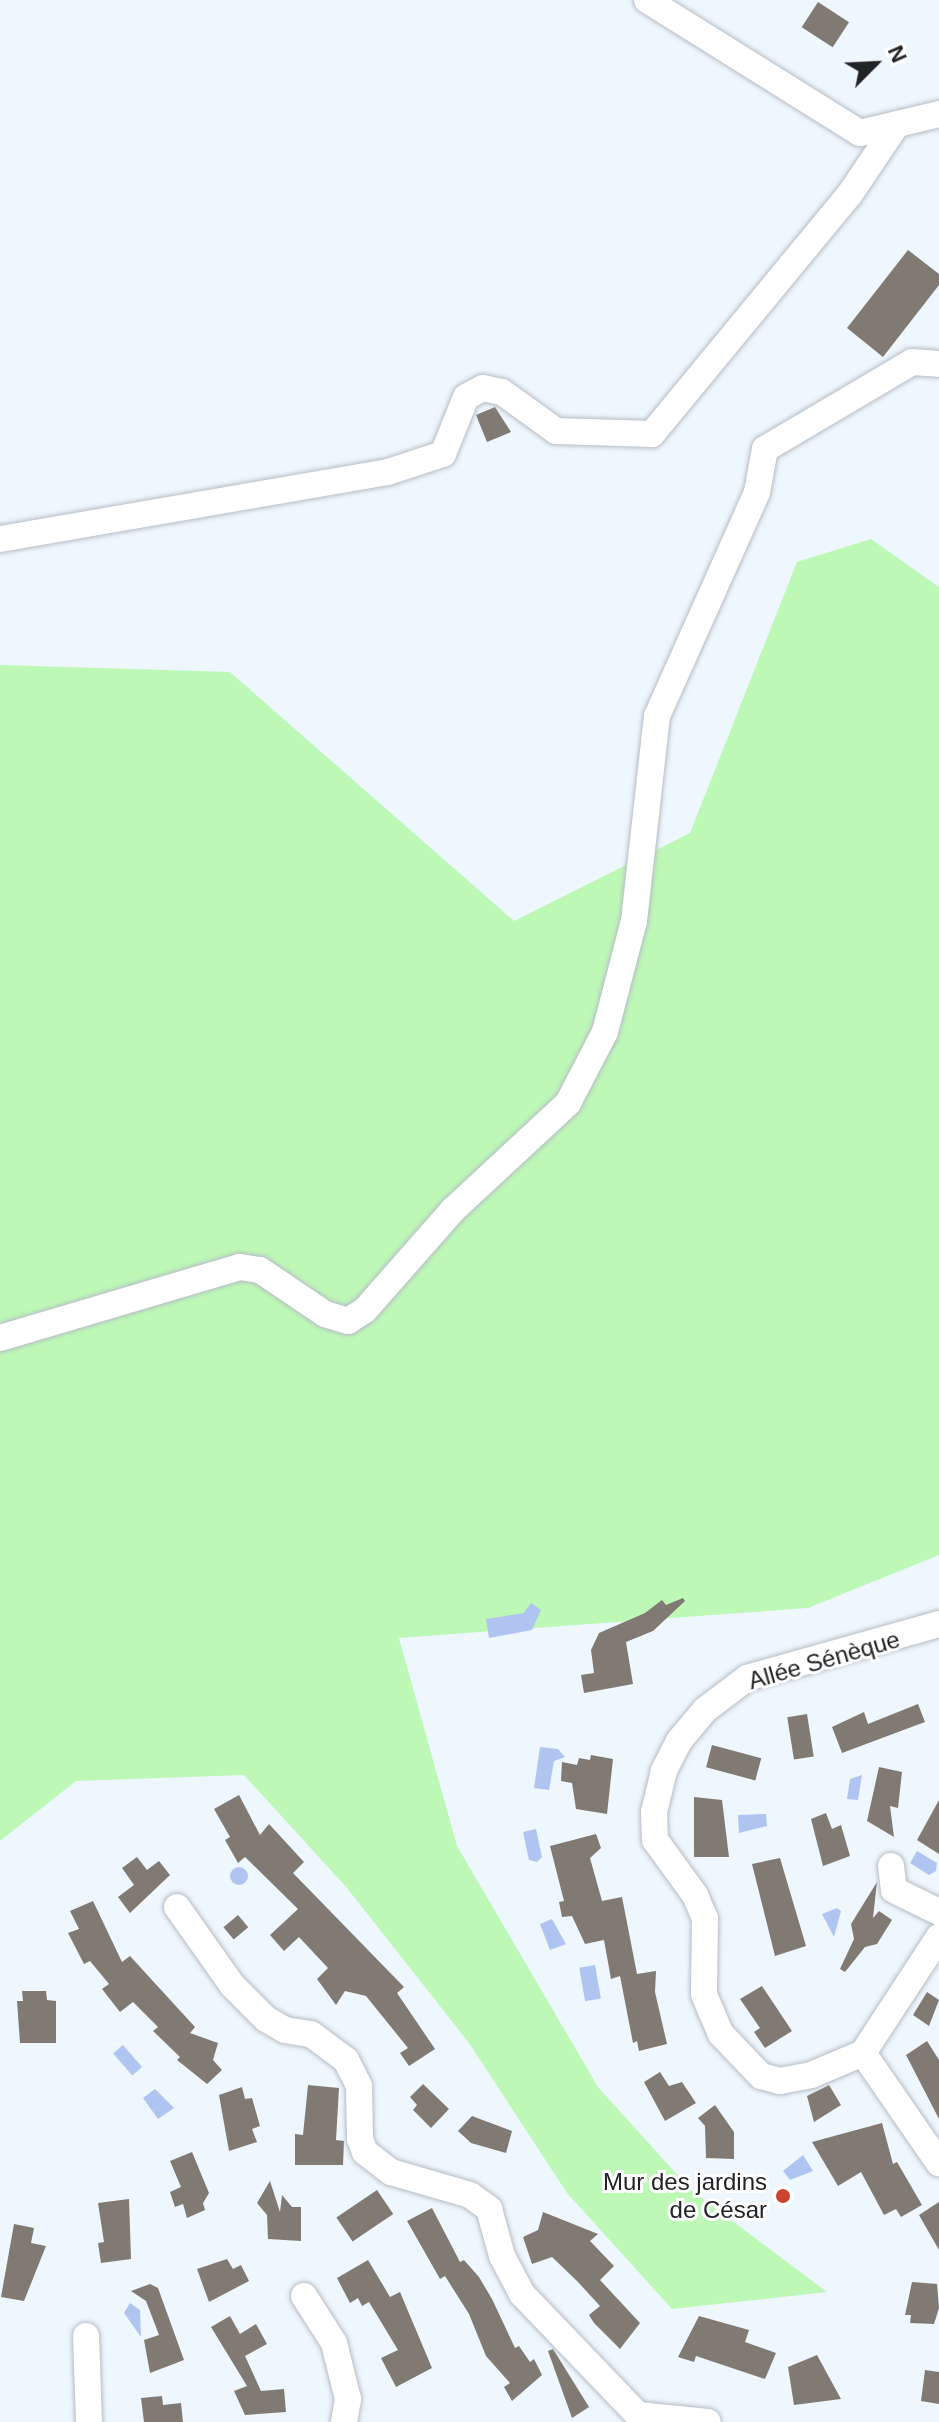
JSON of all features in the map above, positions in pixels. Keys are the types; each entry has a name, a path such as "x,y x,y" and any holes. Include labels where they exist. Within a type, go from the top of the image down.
{"street":[{"path":"647,0 860,133 936,117"},
{"path":"0,539 388,472 443,454 466,397 483,388 502,392 556,431 652,434 850,194 897,124"},
{"path":"0,1338 240,1267 260,1270 325,1314 348,1321 365,1310 453,1210 568,1103 605,1032 634,921 657,716 757,492 765,449 912,362 939,364"},
{"name":"Allée Sénèque","path":"863,2053 811,2075 780,2081 761,2076 721,2034 704,1994 705,1918 695,1895 655,1840 654,1812 664,1771 679,1741 705,1710 747,1678 939,1624"},
{"path":"891,1866 894,1890 939,1912"},
{"path":"177,1907 223,1974 266,2019 285,2030 311,2034 346,2060 359,2086 360,2139 365,2152 391,2172 470,2195 489,2209 502,2256 522,2294 636,2419 708,2422"},
{"path":"939,1937 863,2053 939,2163"},
{"path":"304,2296 334,2343 348,2399 344,2422"},
{"path":"86,2336 89,2422"}],"green space":[{"path":"871,539 939,587 939,1555 808,1608 399,1638 457,1846 598,2087 690,2189 827,2292 672,2309 567,2193 469,2043 347,1888 244,1775 76,1781 0,1841 0,665 230,672 514,921 690,833 797,562"}],"water":[{"path":"531,1603 541,1610 532,1630 489,1638 486,1619 524,1613"},
{"path":"540,1747 558,1749 565,1757 554,1761 549,1790 534,1788"},
{"path":"862,1775 858,1800 847,1799 850,1779"},
{"path":"766,1814 767,1826 739,1833 738,1815"},
{"path":"536,1829 542,1857 537,1862 529,1860 523,1832"},
{"path":"917,1851 937,1863 936,1871 929,1875 910,1863"},
{"path":"235,1867 243,1867 248,1876 246,1883 235,1885 230,1880 230,1872"},
{"path":"837,1908 841,1911 834,1937 822,1914"},
{"path":"552,1919 566,1944 550,1950 540,1924"},
{"path":"595,1965 601,1998 585,2001 579,1968"},
{"path":"123,2045 142,2067 132,2075 113,2054"},
{"path":"155,2089 174,2108 158,2119 143,2098"},
{"path":"803,2155 813,2171 790,2180 783,2171"},
{"path":"130,2303 140,2310 141,2337 124,2313"}],"building":[{"path":"818,2 849,22 833,47 802,27"},
{"path":"908,250 939,274 939,285 883,357 847,328"},
{"path":"495,407 511,432 487,442 476,415"},
{"path":"683,1598 685,1601 653,1631 626,1642 633,1684 584,1693 581,1675 594,1673 591,1650 599,1633 645,1613 662,1600 666,1605"},
{"path":"918,1704 925,1722 842,1753 832,1727 864,1712 868,1724"},
{"path":"807,1714 814,1756 794,1760 787,1717"},
{"path":"712,1745 761,1758 755,1780 706,1767"},
{"path":"591,1755 613,1759 607,1814 576,1809 572,1783 561,1781 562,1762 577,1765 579,1758 590,1760"},
{"path":"879,1767 902,1772 898,1808 890,1806 894,1837 867,1821"},
{"path":"239,1795 260,1835 269,1824 304,1862 293,1873 404,1987 397,1993 435,2049 409,2066 400,2053 408,2048 366,1996 345,1991 336,2005 317,1979 328,1968 299,1937 284,1951 270,1935 298,1909 245,1857 238,1863 225,1840 230,1837 214,1809"},
{"path":"694,1797 722,1800 729,1857 694,1857"},
{"path":"939,1800 939,1854 917,1840"},
{"path":"826,1813 832,1829 841,1825 850,1856 823,1866 811,1819"},
{"path":"596,1834 601,1848 590,1858 602,1901 622,1897 637,1974 656,1971 655,1992 667,2044 639,2051 637,2041 633,2043 620,1976 611,1979 604,1940 585,1944 572,1916 562,1917 559,1902 564,1901 550,1846"},
{"path":"137,1857 147,1870 159,1861 170,1875 130,1913 118,1897 134,1885 122,1868"},
{"path":"780,1858 806,1946 775,1956 752,1864"},
{"path":"877,1882 873,1918 879,1911 892,1920 877,1944 865,1947 845,1972 840,1969 854,1939 851,1924"},
{"path":"93,1901 122,1962 130,1956 195,2027 190,2033 218,2043 213,2060 222,2070 207,2084 177,2060 180,2057 153,2031 158,2027 133,2002 120,2012 102,1989 109,1984 90,1961 84,1964 68,1933 79,1929 70,1911"},
{"path":"238,1915 248,1927 234,1939 223,1927"},
{"path":"762,1986 792,2031 765,2048 754,2032 760,2028 740,1999"},
{"path":"22,1991 46,1991 47,2000 56,2001 56,2043 20,2043 17,2001 23,2001"},
{"path":"927,1992 939,2000 929,2026 913,2015"},
{"path":"927,2041 939,2060 939,2119 906,2055"},
{"path":"660,2072 669,2086 682,2082 696,2103 665,2121 644,2082"},
{"path":"423,2084 449,2109 431,2128 413,2110 417,2105 410,2097"},
{"path":"308,2085 339,2088 336,2140 344,2141 343,2165 295,2165 295,2134 303,2135"},
{"path":"829,2085 841,2105 814,2122 807,2096"},
{"path":"242,2087 245,2099 252,2098 260,2126 252,2129 257,2142 229,2151 219,2095"},
{"path":"715,2105 734,2132 734,2159 706,2158 705,2126 698,2118"},
{"path":"472,2116 512,2131 506,2153 471,2143 458,2131"},
{"path":"882,2123 893,2164 897,2162 922,2205 901,2217 896,2209 884,2215 861,2172 838,2186 812,2142"},
{"path":"192,2152 209,2193 203,2203 205,2210 187,2218 183,2204 175,2207 170,2192 181,2187 170,2161"},
{"path":"270,2181 280,2212 282,2195 292,2207 301,2207 301,2241 268,2239 267,2215 257,2203"},
{"path":"377,2190 393,2214 353,2241 336,2217"},
{"path":"129,2199 131,2259 101,2263 98,2243 104,2242 98,2203"},
{"path":"939,2202 939,2250 919,2215"},
{"path":"432,2208 460,2262 464,2260 479,2277 515,2348 519,2346 530,2362 534,2359 542,2375 512,2401 504,2387 510,2383 486,2356 469,2314 445,2276 440,2279 407,2221"},
{"path":"543,2212 598,2234 590,2241 614,2266 600,2280 640,2323 620,2349 594,2323 589,2315 600,2306 577,2281 552,2257 532,2264 523,2237 538,2230"},
{"path":"14,2224 34,2228 31,2243 46,2246 24,2301 1,2297"},
{"path":"227,2259 233,2269 241,2265 249,2281 209,2302 197,2269"},
{"path":"368,2260 390,2297 400,2292 432,2368 396,2387 381,2358 398,2350 369,2302 362,2306 358,2298 350,2303 337,2278"},
{"path":"912,2282 937,2284 939,2308 934,2324 910,2323 911,2315 905,2315"},
{"path":"150,2284 158,2288 184,2360 150,2373 144,2340 159,2335 146,2301 131,2291"},
{"path":"230,2316 240,2334 256,2324 267,2344 245,2356 261,2391 284,2389 286,2412 245,2415 234,2391 247,2386 211,2327"},
{"path":"699,2316 749,2330 745,2342 776,2353 765,2379 696,2356 694,2362 678,2357"},
{"path":"553,2349 589,2407 572,2418 548,2351"},
{"path":"817,2355 841,2399 794,2405 788,2367"},
{"path":"925,2370 939,2372 939,2404 921,2401"},
{"path":"162,2396 163,2405 181,2403 183,2422 144,2422 141,2398"}],"place":[{"name":"Mur des jardins de César","path":"783,2196"}]}
